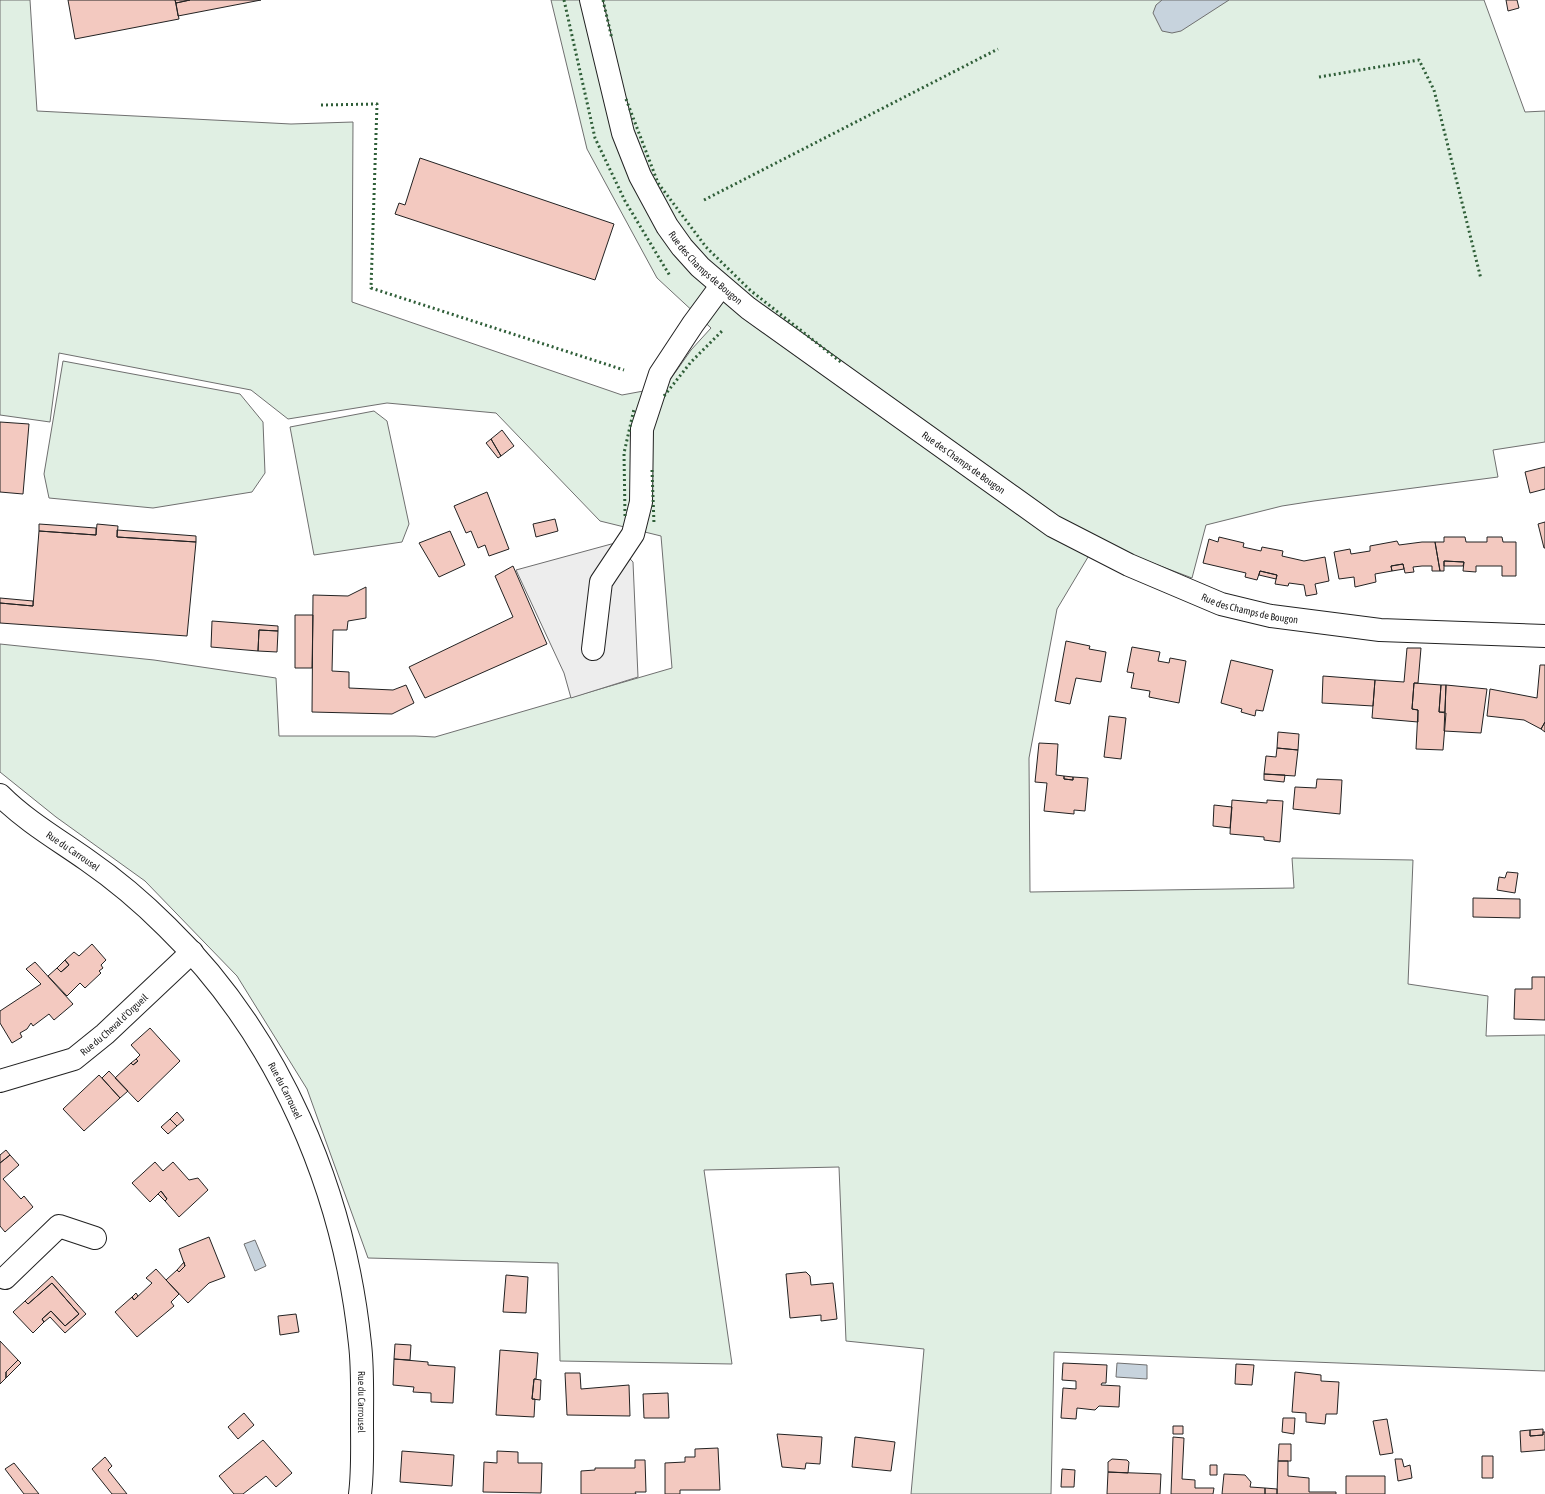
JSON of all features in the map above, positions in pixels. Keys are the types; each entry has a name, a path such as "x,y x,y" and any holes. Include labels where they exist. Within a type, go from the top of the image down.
{"street":[{"name":"Rue des Champs de Bougon","path":"591,0 623,134 640,176 668,226 682,247 721,286 822,362 1053,526 1129,565 1221,604 1271,616 1380,630 1545,636"},
{"path":"593,649 601,582 633,534 641,502 642,429 660,374 693,324 721,286"},
{"name":"Rue du Carrousel","path":"0,795 46,833 88,860 141,902 192,952 229,998 261,1045 303,1125 327,1186 348,1266 360,1343 362,1375 360,1494"},
{"name":"Rue du Cheval d'Orgueil","path":"0,1081 74,1059 105,1034 192,952"},
{"path":"2,1278 59,1226 95,1238"}],"green space":[{"path":"0,0 30,0 37,111 291,124 353,122 352,302 622,395 665,387 691,350 711,328 657,278 587,149 551,0 1484,0 1525,112 1545,111 1545,442 1493,450 1498,477 1282,506 1206,525 1192,578 1097,542 1057,609 1029,758 1030,892 1294,888 1292,858 1413,860 1408,984 1488,996 1486,1036 1545,1035 1545,1371 1054,1352 1051,1494 911,1494 924,1349 846,1341 839,1167 704,1170 732,1364 560,1361 558,1263 368,1258 307,1089 237,976 145,881 56,817 0,772 0,644 154,660 276,678 279,736 435,737 672,668 661,536 600,521 496,413 387,403 288,419 251,390 59,353 50,422 0,415"},
{"path":"63,361 240,394 263,422 265,473 252,492 153,508 49,498 44,474"},
{"path":"374,411 387,421 409,524 402,542 314,555 290,427"}],"shaded area":[{"path":"1162,0 1229,0 1181,31 1172,33 1162,31 1153,13 1156,5"},
{"path":"615,543 633,562 638,677 571,698 564,673 516,570"},
{"path":"255,1240 266,1266 255,1271 244,1244"},
{"path":"1117,1363 1147,1365 1147,1379 1116,1377"}],"building":[{"path":"68,0 175,0 179,19 75,39"},
{"path":"175,0 190,0 176,3"},
{"path":"190,0 261,0 178,16 176,3"},
{"path":"1506,0 1517,0 1519,8 1508,11"},
{"path":"420,158 614,224 595,280 395,214 399,203 405,205"},
{"path":"0,422 29,424 23,494 0,492"},
{"path":"502,430 514,446 501,456 491,439"},
{"path":"491,439 501,456 498,458 486,443"},
{"path":"1545,467 1545,489 1530,493 1525,472"},
{"path":"487,492 509,549 489,556 485,545 478,548 471,531 466,533 454,506"},
{"path":"555,519 558,531 536,537 533,524"},
{"path":"1545,522 1545,548 1544,548 1538,524"},
{"path":"39,524 96,528 96,535 39,531"},
{"path":"97,524 118,526 117,537 196,542 187,636 0,623 0,603 33,606 39,531 96,535"},
{"path":"117,530 196,536 196,542 117,537"},
{"path":"450,531 465,565 439,577 419,543"},
{"path":"1219,537 1244,543 1243,547 1261,551 1262,547 1283,551 1282,556 1304,561 1325,557 1329,581 1315,584 1317,594 1306,596 1304,585 1289,583 1288,586 1275,584 1277,575 1260,571 1257,580 1245,577 1246,573 1203,563 1209,539 1218,542"},
{"path":"1444,537 1465,537 1466,542 1487,542 1487,537 1502,537 1503,542 1516,542 1516,576 1502,576 1502,566 1476,566 1476,572 1463,571 1464,562 1444,561 1444,571 1440,571 1435,542 1444,542"},
{"path":"1397,541 1399,545 1435,542 1440,571 1432,571 1432,566 1422,566 1413,567 1414,572 1405,573 1403,564 1391,566 1392,571 1375,574 1376,582 1355,587 1354,577 1339,579 1334,552 1350,549 1351,554 1370,551 1370,546"},
{"path":"1444,561 1464,562 1463,566 1444,566"},
{"path":"1403,564 1404,569 1392,571 1391,566"},
{"path":"513,566 547,644 425,698 409,667 513,617 495,576"},
{"path":"1260,571 1277,575 1276,579 1259,575"},
{"path":"366,587 366,618 348,621 347,630 333,630 332,671 349,672 349,688 393,690 406,685 414,703 392,714 312,712 313,595 348,596"},
{"path":"0,598 33,601 33,606 0,603"},
{"path":"295,615 313,615 312,668 295,668"},
{"path":"212,621 278,626 278,631 259,630 258,651 211,647"},
{"path":"259,630 278,631 277,652 258,651"},
{"path":"1066,641 1090,646 1089,649 1106,652 1101,682 1076,678 1070,704 1055,701"},
{"path":"1132,647 1160,652 1158,661 1169,663 1170,658 1186,661 1179,703 1149,697 1150,691 1131,688 1134,673 1127,672"},
{"path":"1407,648 1421,648 1418,683 1414,683 1412,709 1418,710 1418,722 1372,718 1375,680 1404,682"},
{"path":"1231,660 1273,670 1263,711 1256,710 1255,716 1241,712 1242,709 1221,703"},
{"path":"1540,665 1545,665 1545,722 1541,729 1524,720 1487,716 1490,689 1537,698"},
{"path":"1323,676 1375,680 1373,706 1322,703"},
{"path":"1414,683 1441,685 1439,712 1446,713 1443,750 1416,749 1418,710 1412,709"},
{"path":"1441,685 1446,685 1445,712 1439,712"},
{"path":"1446,685 1487,689 1481,733 1444,731"},
{"path":"1109,716 1126,718 1121,759 1104,757"},
{"path":"1545,722 1545,732 1541,729"},
{"path":"1278,732 1299,734 1298,750 1277,748"},
{"path":"1039,743 1058,744 1056,775 1064,776 1064,779 1073,780 1073,777 1088,778 1085,811 1074,810 1074,814 1044,811 1047,783 1035,782"},
{"path":"1277,748 1298,750 1295,776 1264,774 1266,756 1276,757"},
{"path":"1264,774 1285,775 1284,782 1264,780"},
{"path":"1064,776 1073,777 1073,780 1064,779"},
{"path":"1317,779 1342,780 1340,814 1293,809 1295,787 1316,788"},
{"path":"1232,800 1267,803 1267,800 1283,801 1280,842 1264,840 1264,837 1230,834"},
{"path":"1214,805 1232,807 1230,828 1213,826"},
{"path":"1507,872 1518,873 1515,893 1497,890 1499,877 1505,878"},
{"path":"1473,898 1520,899 1520,918 1473,917"},
{"path":"92,944 106,960 101,965 103,968 99,971 101,973 85,988 80,983 67,996 48,976 57,968 61,972 69,965 65,960 74,952 79,956"},
{"path":"65,960 69,965 61,972 57,968"},
{"path":"35,962 73,1004 54,1020 49,1014 33,1026 31,1023 27,1029 20,1033 22,1037 12,1043 0,1023 0,1011 41,984 26,969"},
{"path":"1532,977 1545,977 1545,1020 1514,1019 1515,989 1532,989"},
{"path":"150,1028 180,1061 138,1102 115,1078 131,1063 133,1065 138,1061 136,1059 140,1055 131,1045"},
{"path":"136,1059 138,1061 133,1065 131,1063"},
{"path":"109,1071 128,1091 120,1098 102,1078"},
{"path":"99,1075 120,1098 84,1131 63,1109"},
{"path":"177,1112 184,1120 177,1126 170,1119"},
{"path":"170,1119 177,1126 168,1134 161,1127"},
{"path":"6,1150 10,1155 0,1163 0,1155"},
{"path":"10,1155 19,1165 3,1179 21,1199 24,1196 33,1207 5,1232 0,1226 0,1163"},
{"path":"155,1162 163,1171 173,1162 189,1180 198,1178 208,1190 179,1217 165,1201 167,1199 161,1191 150,1202 132,1183"},
{"path":"161,1191 167,1199 165,1201 158,1194"},
{"path":"209,1237 225,1277 209,1283 188,1303 166,1280 177,1270 179,1272 185,1266 179,1249"},
{"path":"184,1262 185,1266 179,1272 177,1270"},
{"path":"156,1269 179,1294 171,1302 174,1306 137,1337 115,1312 132,1297 134,1300 152,1283 146,1278"},
{"path":"806,1272 810,1276 811,1285 833,1283 837,1319 821,1321 821,1315 790,1318 786,1274"},
{"path":"506,1275 528,1277 526,1313 503,1312"},
{"path":"52,1276 86,1314 65,1333 50,1317 44,1322 42,1319 51,1311 65,1326 79,1314 52,1283 28,1304 25,1301"},
{"path":"52,1283 79,1314 65,1326 51,1311 42,1319 44,1322 33,1333 13,1312 25,1301 28,1304"},
{"path":"136,1293 138,1296 134,1300 132,1297"},
{"path":"296,1314 299,1332 280,1335 278,1316"},
{"path":"0,1341 18,1360 6,1372 6,1378 0,1384"},
{"path":"395,1344 411,1345 410,1360 394,1359"},
{"path":"500,1350 538,1353 536,1379 534,1379 532,1399 535,1399 534,1417 496,1415"},
{"path":"394,1359 428,1362 428,1365 455,1367 453,1403 431,1402 431,1393 413,1392 414,1387 393,1385"},
{"path":"18,1360 21,1363 6,1378 6,1372"},
{"path":"1063,1363 1107,1365 1106,1383 1102,1383 1101,1385 1120,1386 1119,1407 1099,1406 1095,1410 1077,1408 1076,1419 1061,1418 1063,1388 1076,1389 1076,1381 1062,1380"},
{"path":"1236,1364 1254,1365 1252,1385 1235,1384"},
{"path":"1295,1372 1321,1375 1321,1381 1339,1382 1337,1414 1326,1414 1325,1424 1306,1422 1306,1413 1292,1412"},
{"path":"565,1373 580,1373 581,1389 629,1385 630,1416 567,1415"},
{"path":"534,1379 541,1380 540,1400 532,1399"},
{"path":"668,1393 669,1418 644,1418 643,1394"},
{"path":"244,1413 254,1425 238,1439 228,1427"},
{"path":"1283,1418 1295,1418 1294,1434 1282,1432"},
{"path":"1387,1419 1393,1453 1380,1455 1373,1421"},
{"path":"1173,1426 1183,1426 1183,1434 1173,1434"},
{"path":"1543,1429 1543,1435 1530,1436 1530,1430"},
{"path":"1530,1430 1530,1436 1543,1435 1543,1432 1545,1432 1545,1450 1521,1452 1520,1431"},
{"path":"777,1434 822,1437 820,1464 806,1463 805,1469 782,1467"},
{"path":"855,1437 895,1442 891,1471 852,1467"},
{"path":"1173,1437 1184,1438 1182,1479 1195,1480 1195,1488 1214,1488 1213,1494 1171,1494"},
{"path":"263,1440 292,1473 276,1487 266,1476 243,1494 234,1494 219,1476"},
{"path":"1279,1444 1291,1444 1291,1461 1278,1461"},
{"path":"718,1448 720,1490 680,1490 680,1494 665,1494 665,1463 685,1462 685,1457 695,1457 695,1449"},
{"path":"402,1451 454,1455 452,1486 400,1482"},
{"path":"497,1451 518,1452 518,1463 542,1463 541,1493 483,1492 484,1462 497,1463"},
{"path":"1482,1456 1493,1456 1493,1478 1482,1478"},
{"path":"105,1457 112,1466 108,1470 127,1494 112,1494 92,1469"},
{"path":"1112,1459 1127,1460 1129,1462 1128,1473 1108,1472 1108,1462"},
{"path":"1395,1459 1402,1459 1404,1467 1410,1465 1412,1478 1398,1481"},
{"path":"635,1460 645,1460 646,1492 635,1492 636,1494 581,1494 581,1471 595,1470 595,1468 635,1468"},
{"path":"1278,1461 1288,1461 1288,1476 1309,1478 1309,1492 1336,1492 1336,1494 1277,1494"},
{"path":"14,1463 39,1494 24,1494 5,1469"},
{"path":"1210,1465 1217,1465 1217,1475 1210,1475"},
{"path":"1062,1469 1075,1470 1074,1487 1061,1487"},
{"path":"1108,1472 1161,1474 1160,1494 1107,1494"},
{"path":"1224,1474 1245,1475 1251,1482 1250,1487 1265,1488 1265,1494 1222,1494"},
{"path":"1346,1476 1385,1476 1385,1494 1346,1494"},
{"path":"1265,1488 1277,1489 1277,1494 1265,1494"}],"hedge":[{"path":"564,0 595,138 625,201 670,276"},
{"path":"603,0 612,39"},
{"path":"704,200 998,49"},
{"path":"1319,77 1419,60 1434,90 1481,279"},
{"path":"626,99 658,183 706,247 750,290 842,363"},
{"path":"321,105 377,104 371,288 624,370"},
{"path":"664,396 691,362 723,330"},
{"path":"625,516 624,453 634,409"},
{"path":"652,470 654,524"}]}
